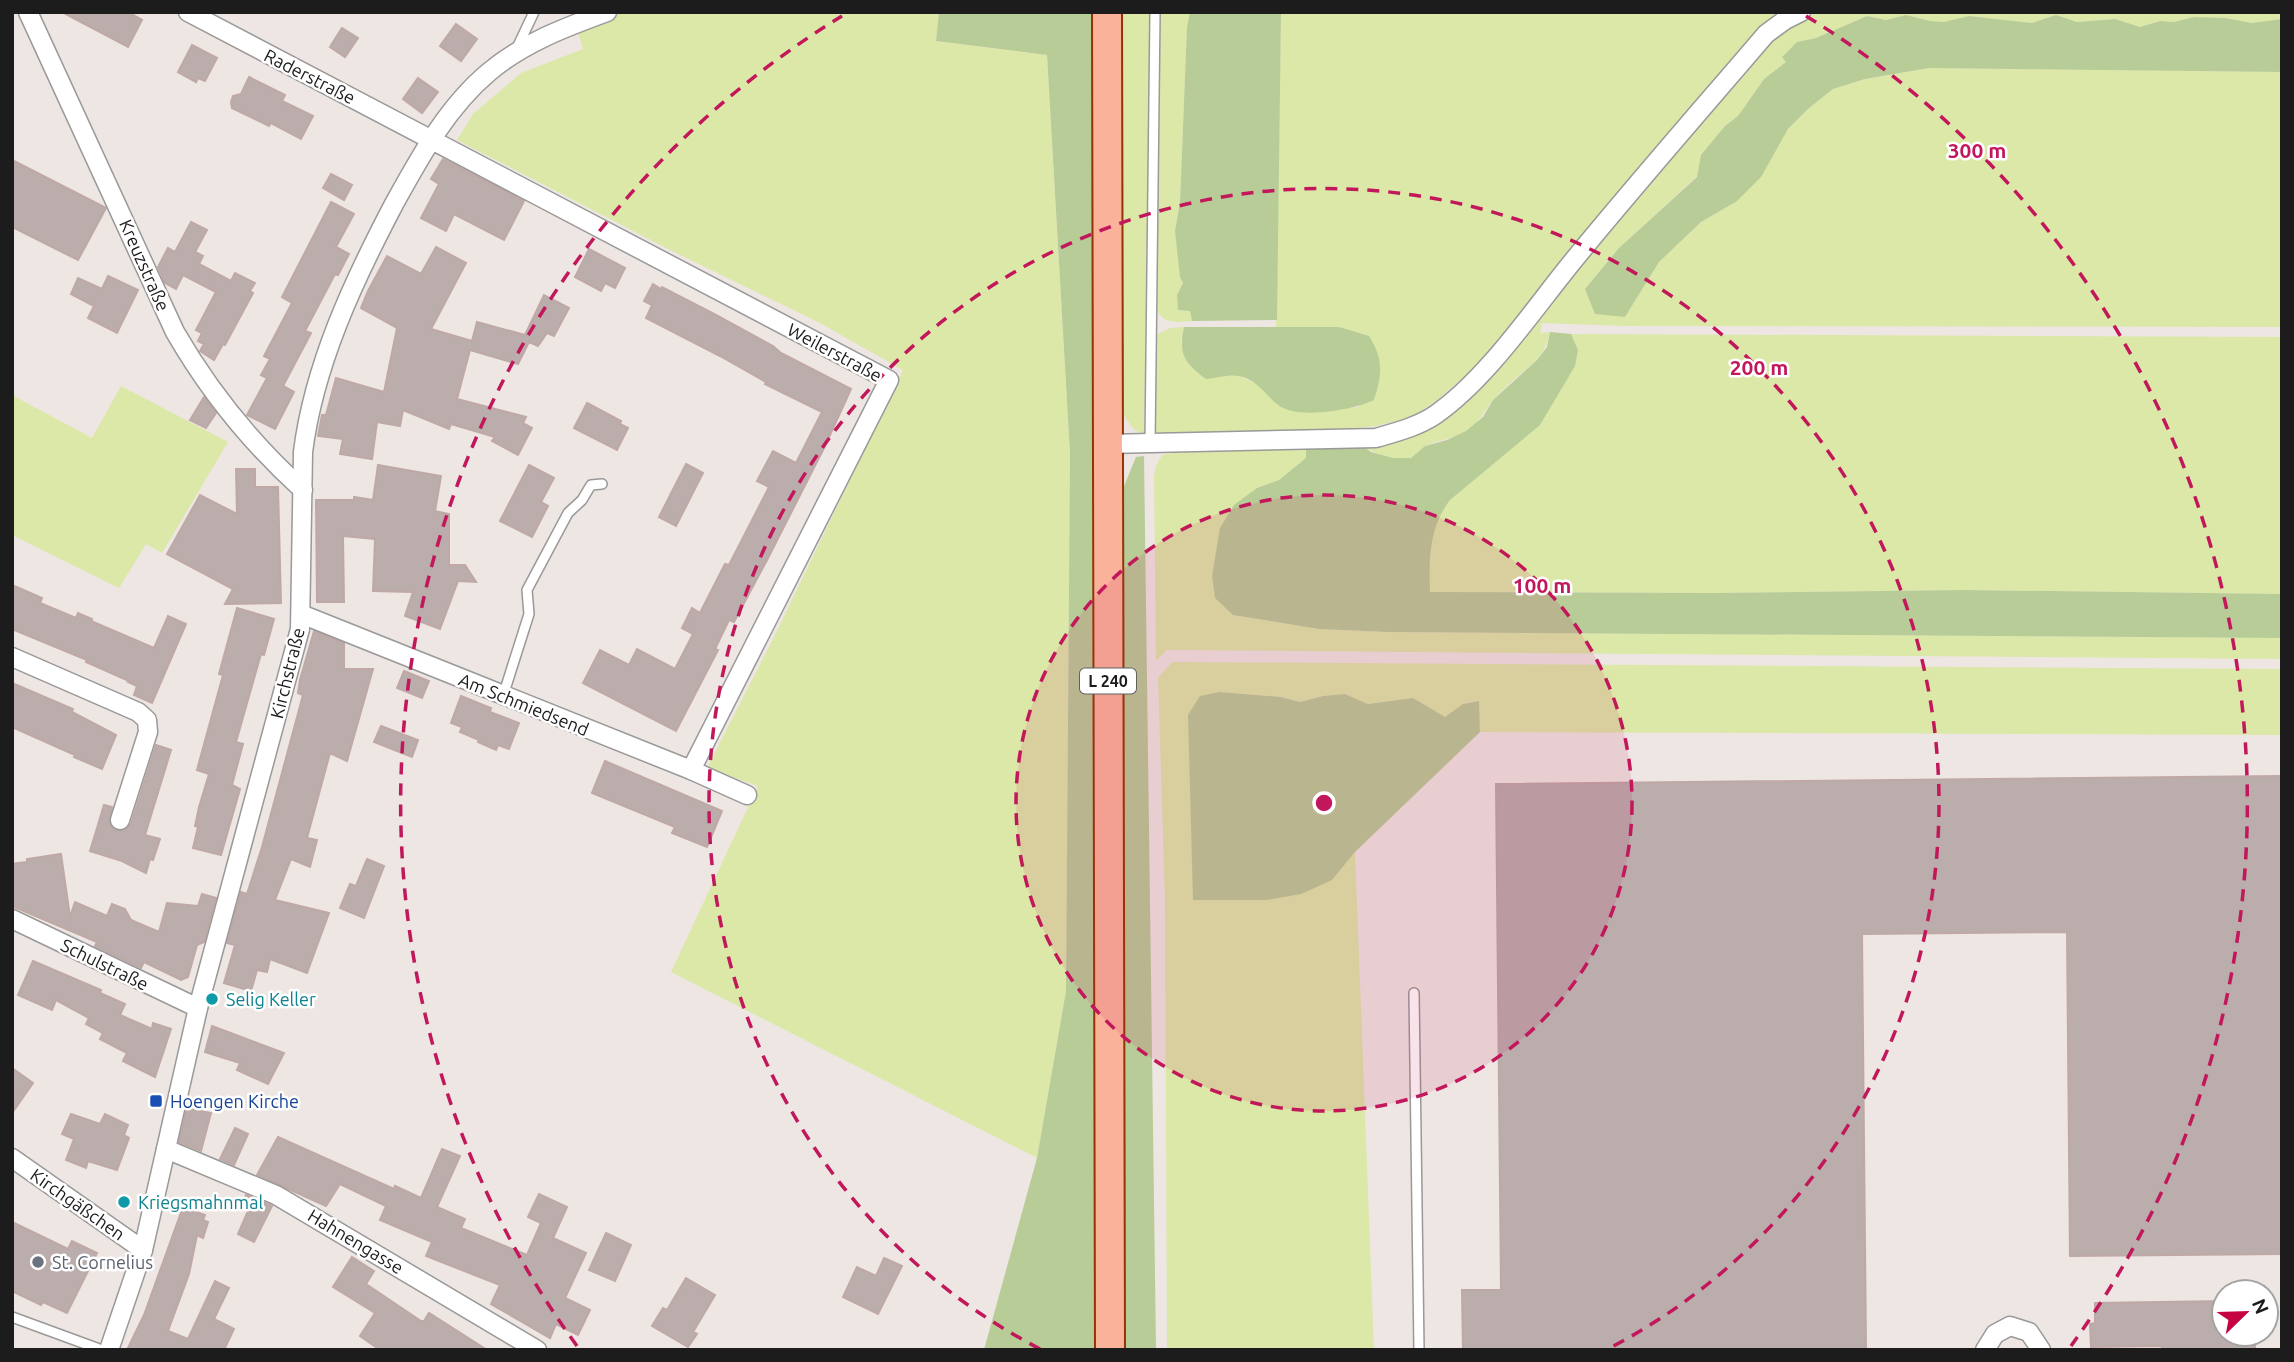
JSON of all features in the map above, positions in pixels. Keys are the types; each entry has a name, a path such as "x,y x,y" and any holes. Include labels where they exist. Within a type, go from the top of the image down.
{"main road":[{"name":"L 240","path":"1107,12 1110,1350"}],"street":[{"name":"Kreuzstraße","path":"28,12 186,352 226,408 277,467 303,490"},
{"name":"Raderstraße","path":"188,12 432,139"},
{"name":"Kirchstraße","path":"109,1350 143,1250 198,1008 300,629 303,452 306,424 335,329 379,232 432,139 453,109 491,70 514,55 545,36 607,12"},
{"path":"1107,444 1376,438 1408,429 1433,415 1454,399 1487,366 1606,221 1766,34 1801,12"},
{"name":"Weilerstraße","path":"432,139 889,380 691,771"},
{"name":"Am Schmiedsend","path":"301,614 747,795"},
{"path":"12,657 138,712 153,723 120,820"},
{"name":"Schulstraße","path":"12,919 198,1008"},
{"name":"Hahnengasse","path":"166,1149 276,1195 537,1350"},
{"name":"Kirchgäßchen","path":"12,1158 143,1250"},
{"path":"1985,1350 1995,1334 2010,1326 2029,1332 2041,1350"}],"lane":[{"path":"514,55 534,12"},
{"path":"1150,444 1155,12"},
{"path":"503,696 530,614 527,590 568,513 582,500 591,485 602,484"},
{"path":"1414,993 1419,1350"},
{"path":"12,1317 102,1350"}],"green space":[{"path":"572,12 939,12 936,41 1047,55 1070,454 1066,991 1037,1158 671,972 758,786 707,768 773,639 903,370 818,322 672,251 457,140 473,114 521,73 583,49"},
{"path":"939,12 1093,12 1096,1350 984,1350 1037,1158 1066,991 1070,453 1047,55 936,41"},
{"path":"1119,12 1150,12 1144,435 1133,429 1121,411"},
{"path":"1159,12 1190,12 1187,27 1180,202 1175,231 1183,284 1177,295 1178,310 1190,311 1192,321 1166,320 1156,308"},
{"path":"1190,12 1281,12 1277,320 1192,321 1190,311 1178,310 1177,295 1183,283 1175,231 1180,202 1187,27"},
{"path":"1281,12 1779,12 1753,37 1509,328 1468,373 1437,400 1412,417 1376,426 1321,431 1157,436 1154,429 1156,335 1170,328 1184,327 1181,344 1260,386 1280,407 1307,412 1359,407 1339,327 1276,327"},
{"path":"1818,12 2282,12 2282,19 2252,23 2225,18 2194,17 2174,22 2160,21 2140,27 2115,19 2077,22 2056,15 2032,23 1970,16 1944,22 1906,15 1886,20 1867,16 1816,38 1797,42 1786,62 1764,79 1738,116 1725,126 1702,155 1697,176 1619,248 1585,289 1625,317 1659,262 1701,222 1737,201 1788,129 1809,108 1833,89 1865,79 1929,68 2282,72 2282,327 1624,326 1542,323 1540,333 1550,332 1540,356 1496,396 1468,430 1427,445 1412,457 1404,459 1385,456 1363,446 1397,439 1433,426 1478,388 1526,327 1767,45 1789,26"},
{"path":"1906,15 1944,22 1969,16 2032,23 2056,15 2077,22 2115,19 2140,27 2160,21 2174,22 2194,17 2225,18 2252,23 2282,19 2282,72 1929,68 1865,79 1833,89 1788,129 1761,177 1737,201 1701,222 1659,262 1625,317 1595,314 1585,289 1619,248 1697,177 1701,155 1725,126 1738,116 1764,79 1786,62 1782,57 1797,42 1816,38 1867,16 1886,20"},
{"path":"1184,327 1339,327 1369,336 1377,352 1380,367 1374,400 1340,410 1298,412 1278,405 1256,384 1245,378 1231,375 1206,379 1185,358 1182,345"},
{"path":"1550,332 1571,334 1578,350 1575,366 1540,425 1450,500 1443,510 1432,543 1430,592 1963,590 2282,594 2282,638 1387,632 1319,629 1233,615 1215,598 1212,576 1220,528 1234,505 1257,488 1279,480 1306,458 1306,449 1363,446 1371,452 1393,458 1411,458 1425,446 1466,431 1483,417 1493,400 1537,360 1547,347"},
{"path":"1571,334 2282,337 2282,594 1963,590 1429,592 1431,541 1440,512 1483,472 1578,350"},
{"path":"121,386 228,442 162,553 146,544 119,588 12,535 12,395 92,438"},
{"path":"1306,449 1306,458 1279,480 1257,488 1233,615 1319,629 1387,632 2282,638 2282,659 1166,650 1156,661 1154,476 1162,455 1189,450"},
{"path":"1144,456 1156,1350 1119,1350 1120,496 1136,457"},
{"path":"1172,662 2282,669 2282,735 1480,732 1478,701 1463,704 1445,718 1413,698 1368,704 1345,694 1300,702 1281,697 1219,692 1201,696 1332,880 1355,852 1374,1350 1167,1350 1165,899 1158,678"},
{"path":"1219,692 1281,697 1300,702 1345,694 1368,704 1413,698 1445,717 1463,704 1479,701 1480,732 1355,852 1332,880 1301,894 1267,900 1193,900 1188,715 1200,696"}],"building":[{"path":"62,12 128,12 142,20 128,47"},
{"path":"456,24 477,39 461,61 440,46"},
{"path":"342,28 358,38 345,57 330,47"},
{"path":"192,45 217,58 205,81 198,78 196,82 178,72"},
{"path":"249,77 285,95 282,101 313,116 301,139 271,123 269,126 232,108 233,96 241,94"},
{"path":"418,78 438,92 422,113 403,99"},
{"path":"443,159 524,201 504,240 454,214 446,231 421,218 439,184 431,179"},
{"path":"12,160 106,208 78,260 12,227"},
{"path":"331,174 352,185 344,200 323,188"},
{"path":"331,202 354,214 336,247 349,254 338,275 335,274 305,331 311,333 283,386 294,392 275,429 247,415 267,378 261,375 270,359 264,356 292,303 282,297"},
{"path":"191,222 207,230 195,252 203,256 199,264 231,281 235,273 255,283 250,291 253,293 214,360 200,351 204,344 198,341 202,333 196,330 216,292 183,275 176,289 165,283 158,267 168,248 175,252"},
{"path":"436,247 466,263 431,329 472,341 477,322 525,335 544,295 569,308 554,336 547,333 538,346 529,342 518,364 470,350 457,399 526,417 523,423 532,428 518,455 492,441 495,437 451,424 449,429 403,410 400,426 377,422 372,459 340,454 343,439 318,436 322,415 326,415 336,378 384,392 397,328 361,308 368,291 387,256 421,274"},
{"path":"589,249 625,268 615,288 605,283 601,291 575,277"},
{"path":"108,276 138,290 117,333 88,318 94,306 71,294 78,278 102,289"},
{"path":"653,284 716,315 851,389 766,562 734,622 729,620 715,649 718,650 676,731 583,683 600,650 629,665 637,649 675,669 693,634 682,628 692,608 700,613 725,564 729,565 769,487 757,481 773,451 796,463 822,412 765,384 766,382 720,356 646,318 652,305 644,301"},
{"path":"204,397 216,413 206,428 190,420"},
{"path":"587,403 621,421 620,424 628,428 617,450 574,428"},
{"path":"686,464 703,473 676,526 659,517"},
{"path":"378,465 441,476 435,511 449,514 449,565 465,565 476,582 458,581 440,629 405,616 413,592 373,591 375,539 343,536 344,602 317,602 316,500 354,500 354,497 373,500"},
{"path":"529,465 554,478 541,502 548,506 532,537 500,521"},
{"path":"236,469 255,469 255,487 278,487 281,603 225,604 233,589 167,554 200,495 237,514"},
{"path":"12,585 42,598 40,603 76,618 78,613 154,648 168,616 186,624 152,703 134,695 137,686 129,681 86,662 87,660 12,629"},
{"path":"237,608 274,619 236,742 243,744 232,785 240,789 221,855 193,848 199,807 209,774 197,770 223,675 219,674"},
{"path":"314,631 344,643 344,669 373,669 347,761 330,753 307,838 317,840 310,867 291,859 275,900 329,913 307,973 270,959 267,972 257,970 251,991 224,983 235,945 227,943 241,892 247,894 262,847 303,695 298,693 300,680"},
{"path":"404,671 429,681 422,698 397,688"},
{"path":"12,683 73,709 72,712 116,735 102,769 12,727"},
{"path":"461,696 491,708 490,712 519,723 509,749 498,745 496,750 478,742 479,740 460,732 462,727 451,723"},
{"path":"381,726 418,740 412,757 374,742"},
{"path":"156,745 171,750 145,835 160,839 146,873 122,861 90,851 104,805 112,807 109,822 112,828 123,831 131,824"},
{"path":"605,761 722,811 707,847 672,833 675,827 592,793"},
{"path":"2282,776 2282,1254 2070,1256 2067,932 1862,934 1866,1350 1463,1350 1462,1290 1501,1290 1496,784"},
{"path":"61,854 70,917 75,902 107,916 112,904 125,909 131,920 159,932 167,903 198,906 202,894 216,898 204,942 197,945 188,977 181,980 144,962 141,968 95,946 97,942 12,906 12,864"},
{"path":"367,859 384,866 364,918 340,908 350,884 356,886"},
{"path":"33,961 101,990 100,993 125,1004 120,1015 152,1029 153,1023 171,1029 155,1077 123,1061 127,1053 100,1039 103,1033 86,1024 89,1018 56,1000 52,1010 18,995"},
{"path":"212,1026 284,1053 268,1084 237,1070 240,1063 205,1052"},
{"path":"12,1068 33,1083 12,1113"},
{"path":"187,1108 211,1113 201,1151 179,1142"},
{"path":"71,1114 100,1124 105,1114 128,1125 124,1135 129,1138 117,1170 88,1161 86,1168 66,1160 74,1139 62,1134"},
{"path":"235,1128 248,1134 234,1165 220,1159"},
{"path":"278,1137 394,1189 395,1186 421,1198 442,1149 460,1156 437,1207 465,1219 461,1228 527,1255 541,1223 528,1217 539,1194 567,1207 553,1238 586,1253 565,1298 590,1310 578,1335 556,1324 550,1338 491,1304 500,1285 426,1256 432,1242 380,1220 386,1206 340,1184 326,1206 257,1175"},
{"path":"246,1195 272,1206 254,1242 238,1234 251,1204 243,1200"},
{"path":"183,1207 205,1215 203,1220 208,1222 203,1238 197,1235 189,1274 168,1331 188,1339 215,1281 229,1288 214,1319 234,1329 224,1350 127,1350 144,1315"},
{"name":"St. Cornelius","path":"12,1222 68,1249 72,1241 97,1253 67,1313 43,1302 41,1305 12,1291"},
{"path":"606,1233 631,1245 615,1281 589,1270"},
{"path":"352,1257 374,1271 366,1284 421,1321 424,1321 429,1313 487,1350 380,1350 360,1336 375,1313 333,1287"},
{"path":"884,1258 902,1266 878,1314 843,1297 857,1267 876,1276"},
{"path":"686,1278 715,1295 693,1332 697,1334 688,1347 652,1326 663,1308 667,1310"},
{"path":"2210,1301 2210,1348 2255,1350 2162,1350 2162,1346 2091,1347 2090,1324 2095,1323 2095,1303"}],"place":[{"name":"Selig Keller","path":"212,999"},
{"name":"Hoengen Kirche","path":"156,1101"},
{"name":"Kriegsmahnmal","path":"124,1202"},
{"name":"St. Cornelius","path":"38,1262"}]}
